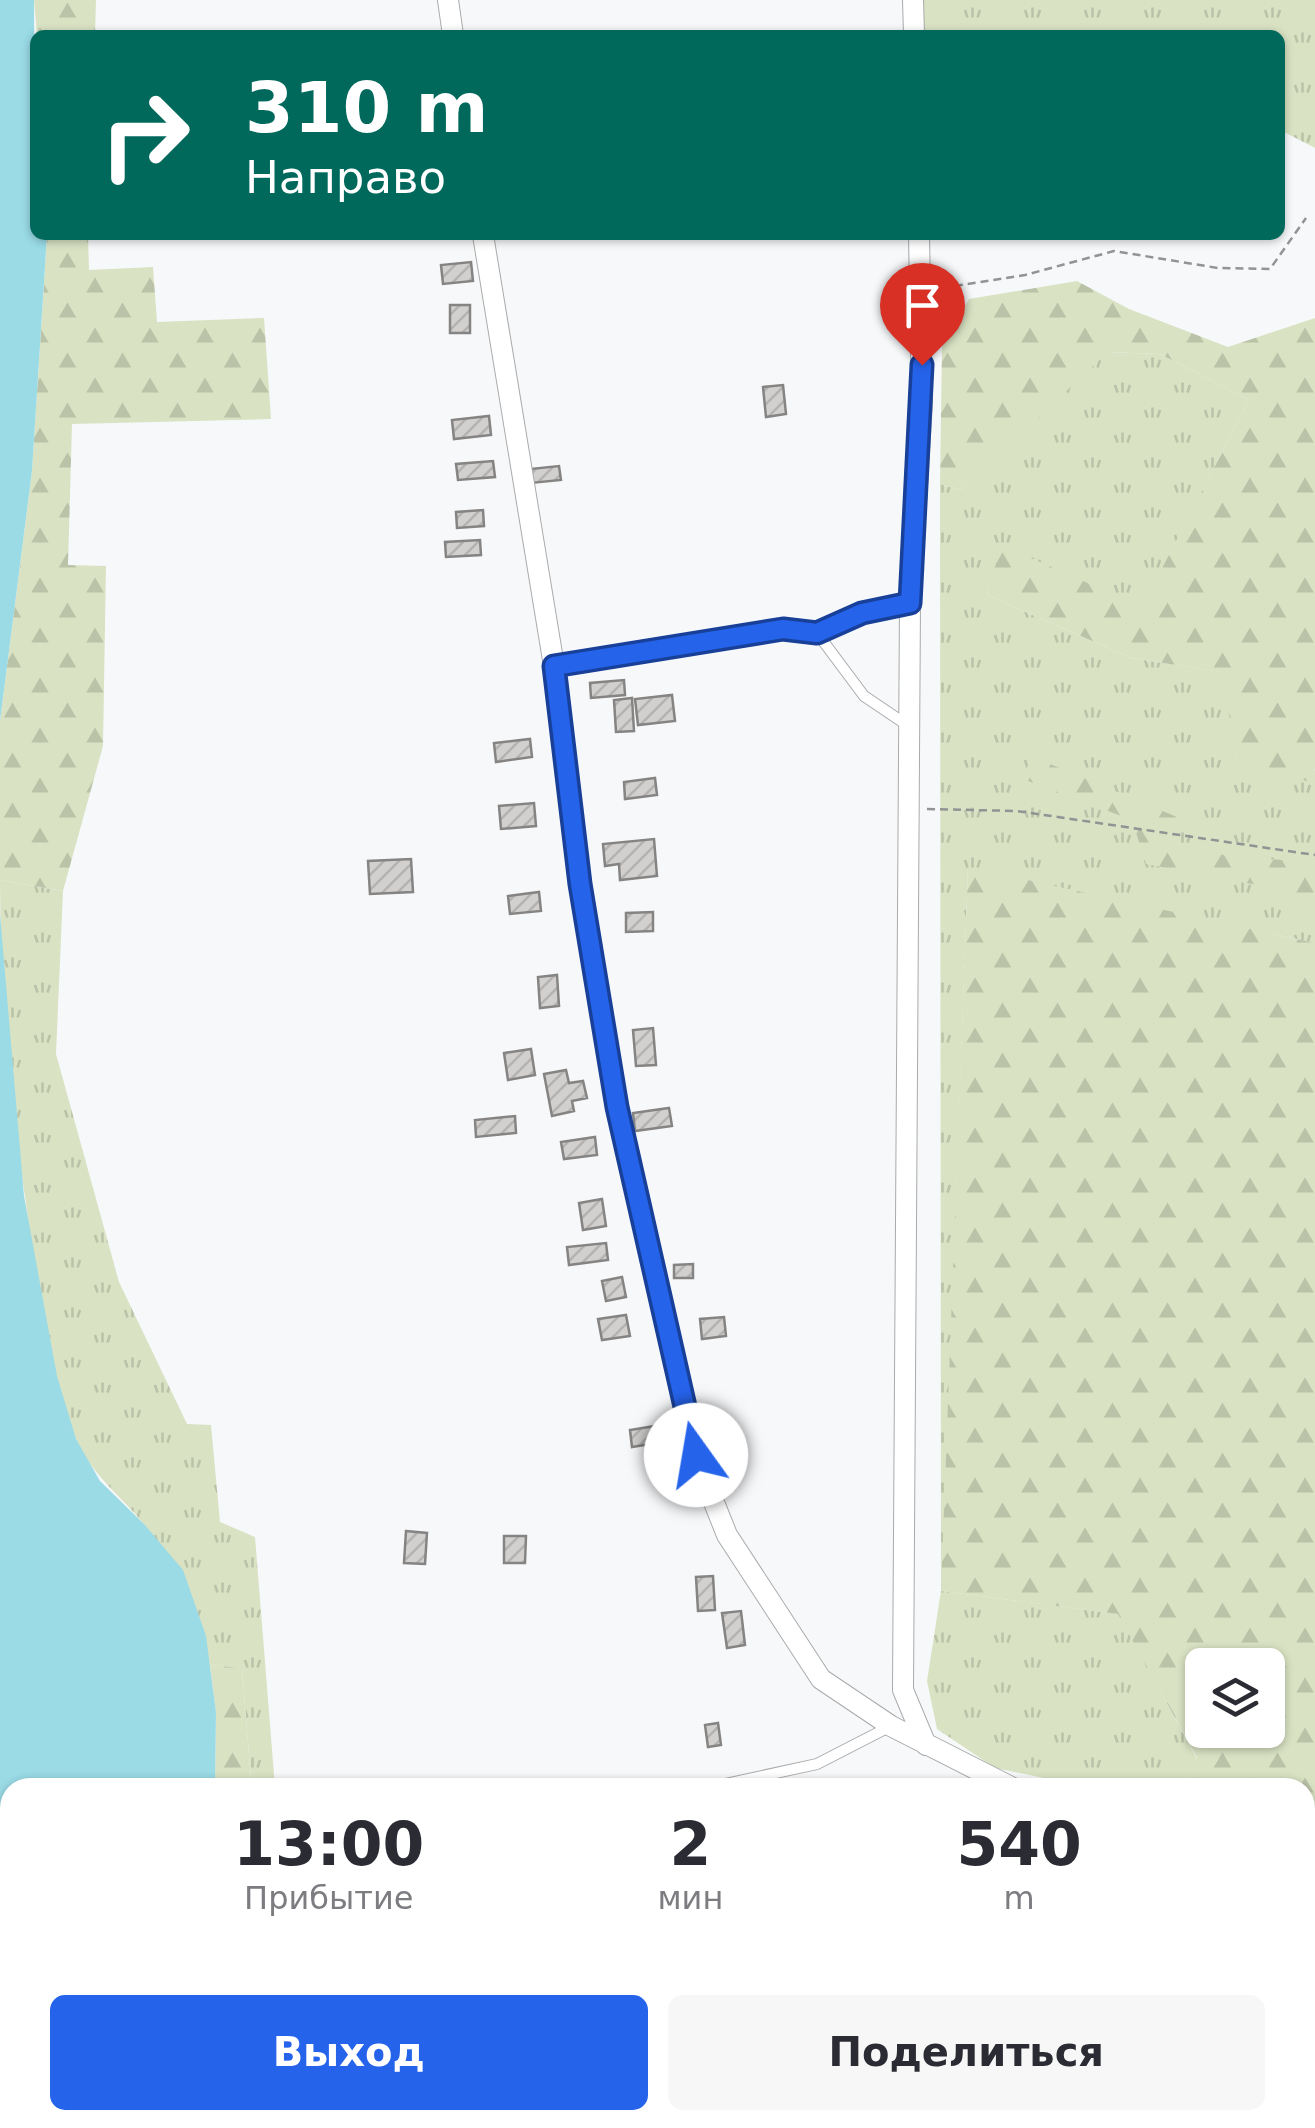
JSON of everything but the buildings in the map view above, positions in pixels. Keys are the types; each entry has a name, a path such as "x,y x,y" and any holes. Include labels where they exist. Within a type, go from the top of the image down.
{"street":[{"path":"448,0 452,30"},
{"path":"913,0 914,30"},
{"path":"483,240 554,666 580,884 617,1107 696,1455 727,1535 822,1679 891,1726 993,1778"},
{"path":"919,240 922,402 910,603 904,1690 926,1744"}],"lane":[{"path":"554,666 783,629 817,633 862,613 910,603"},
{"path":"817,633 864,696 910,728"},
{"path":"753,1778 818,1764 891,1726"}],"path":[{"path":"920,292 1024,274 1114,251 1218,268 1270,268 1306,218"},
{"path":"910,809 1017,811 1315,855"}],"green space":[{"path":"34,0 96,0 95,30 37,30"},
{"path":"917,0 1315,0 1315,148 1285,133 1285,30 920,30"},
{"path":"47,240 88,240 89,270 153,267 157,322 264,318 271,419 72,424 68,565 106,566 103,746 63,891 0,880 0,721 32,471"},
{"path":"1077,281 1129,309 1228,347 1315,318 1315,768 1311,782 1238,764 1221,672 1131,658 987,595 1001,545 1142,607 1249,400 1160,354 1108,352 961,490 940,484 942,347 969,299"},
{"path":"1107,352 1160,354 1249,400 1142,608 1002,546 987,595 1131,658 1222,672 1238,763 1311,781 1315,768 1315,943 968,868 942,1591 1119,1614 1185,1737 1185,1748 1191,1748 1197,1759 1188,1778 1044,1778 995,1768 937,1729 927,1681 941,1591 940,484 961,490"},
{"path":"1031,756 1177,817 1181,851 1315,863 1315,896 1146,864 1132,820 1023,779"},
{"path":"968,867 1315,943 1315,1778 1187,1778 1197,1758 1192,1748 1285,1748 1285,1648 1185,1648 1185,1736 1118,1614 941,1591"},
{"path":"0,880 63,891 56,1054 119,1282 187,1424 211,1425 220,1522 255,1537 274,1778 251,1778 242,1668 210,1665 193,1611 153,1536 83,1453 69,1420 51,1354 28,1216 3,976"},
{"path":"210,1665 242,1668 251,1778 215,1778 216,1712"}],"water":[{"path":"0,0 34,0 34,30 30,30 30,240 47,240 32,471 0,721"},
{"path":"0,914 24,1196 57,1376 76,1439 100,1481 183,1570 206,1636 216,1712 215,1778 0,1778"}],"route":[{"path":"696,1455 617,1107 580,884 554,666 783,629 817,633 862,613 910,603 922,365"}]}
